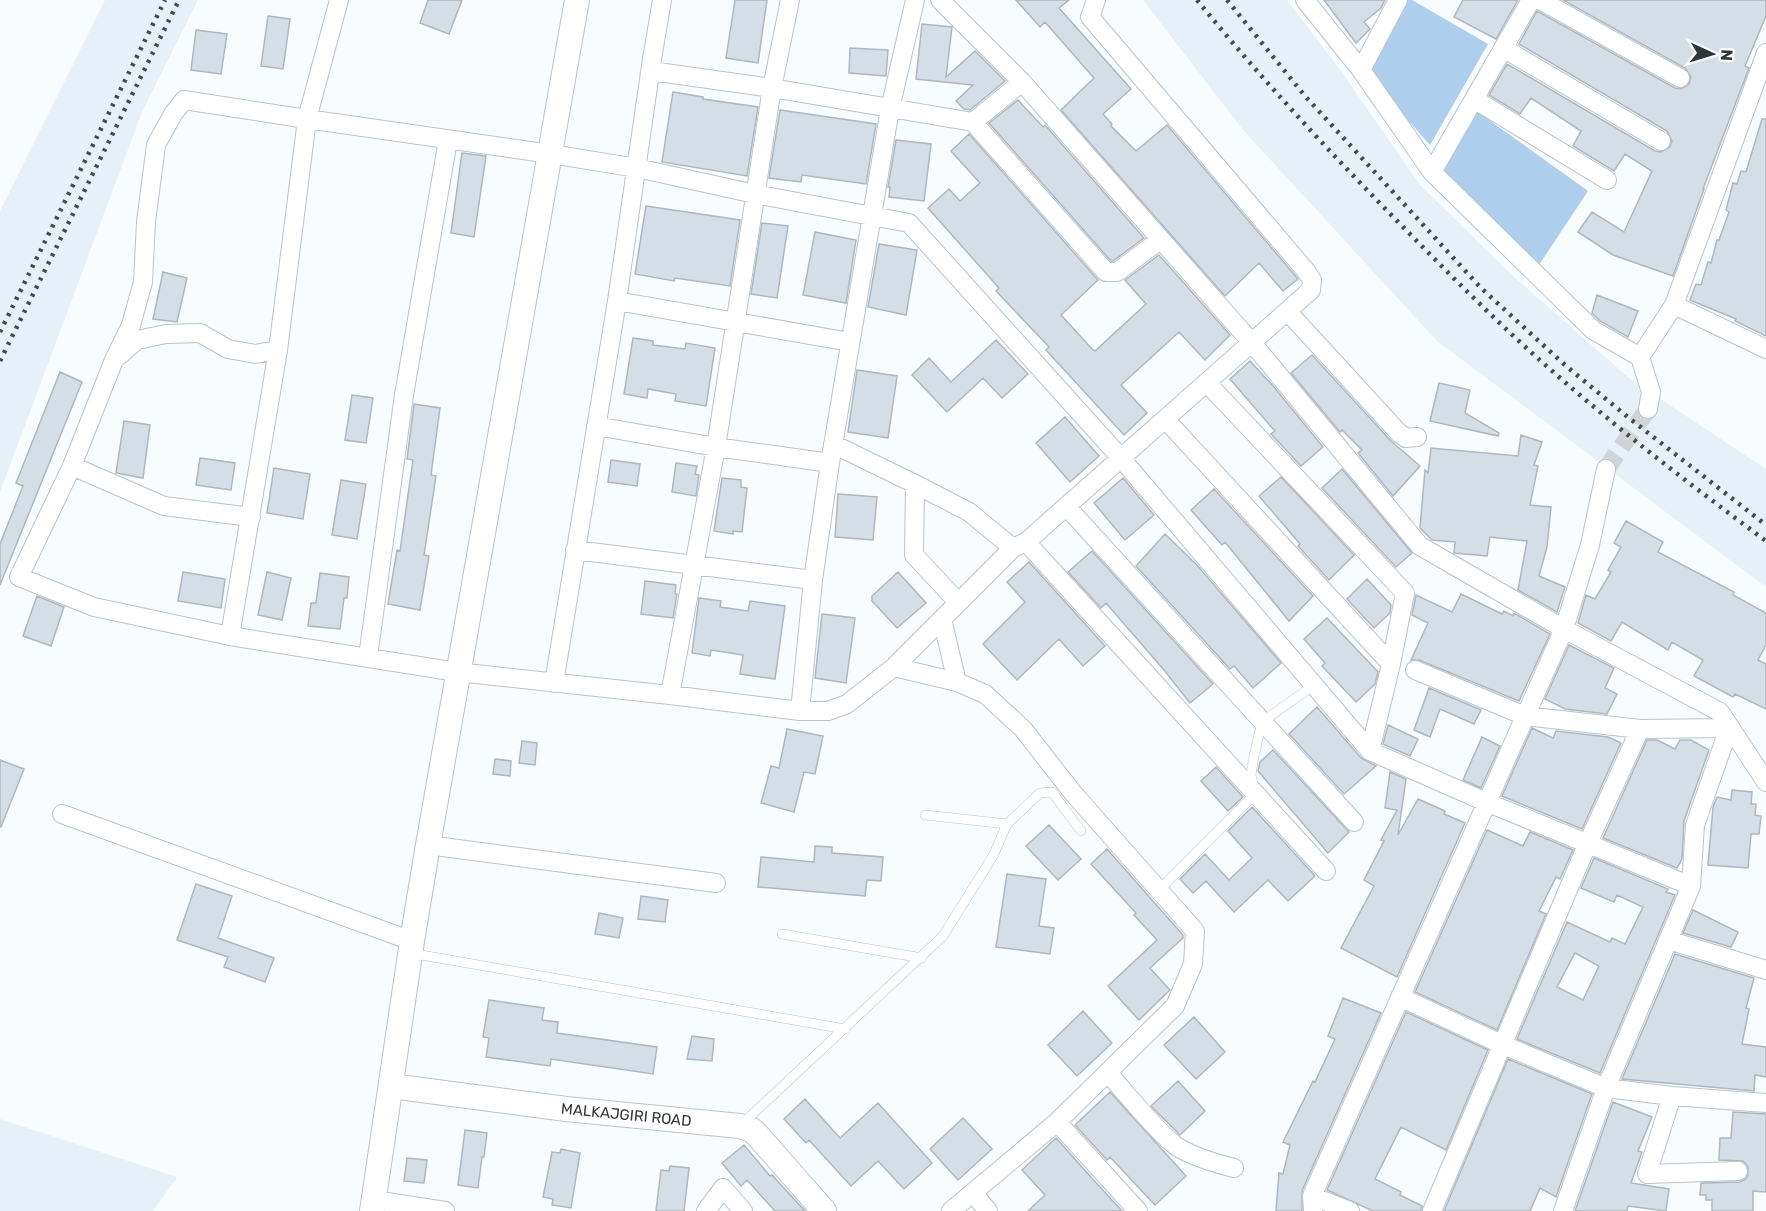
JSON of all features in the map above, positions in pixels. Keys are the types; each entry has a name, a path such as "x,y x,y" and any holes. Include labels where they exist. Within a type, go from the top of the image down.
{"street":[{"path":"230,636 278,350 308,119 339,0"},
{"path":"445,1211 373,1206 411,947 457,672 577,0"},
{"path":"554,683 617,301 663,0"},
{"path":"670,695 716,447 772,88 789,0"},
{"path":"800,711 813,580 833,444 890,109 915,0"},
{"path":"940,0 1022,82 1253,344 1420,546 1564,629 1720,712 1766,782"},
{"path":"1096,0 1090,17 1312,280 1311,290 1253,344 1120,457 1066,506 1019,545 958,602 894,667 847,704 828,711 800,711 457,672 230,636 94,607 19,577 72,466 114,360 131,325 143,282 146,222 156,145 173,114 184,100 637,168 755,194 909,223 1120,457 1370,751 1587,845 1691,886"},
{"path":"1305,0 1361,70 1432,172 1593,330 1640,357 1651,392 1648,409"},
{"path":"1361,70 1398,0"},
{"path":"1432,172 1531,0"},
{"path":"1540,0 1680,78"},
{"path":"1503,48 1661,141"},
{"path":"1640,357 1674,305 1766,54"},
{"path":"651,71 772,88 973,122 1106,272 1118,272 1160,240"},
{"path":"973,122 1022,82"},
{"path":"1474,99 1607,180"},
{"path":"368,657 405,395 448,140"},
{"path":"617,301 850,342"},
{"path":"1674,305 1766,349"},
{"path":"1288,312 1399,433 1406,438 1417,437"},
{"path":"114,360 137,340 166,334 200,333 228,349 255,354 278,350"},
{"path":"1207,383 1405,593 1370,751"},
{"path":"1165,419 1391,664"},
{"path":"596,426 716,447 830,463"},
{"path":"833,444 969,512 1019,545 1326,871"},
{"path":"72,466 164,506 251,516"},
{"path":"1350,1211 1312,1204 1400,997 1564,629 1590,545 1606,469"},
{"path":"915,484 914,555 958,602"},
{"path":"1066,506 1354,822"},
{"path":"576,550 813,580"},
{"path":"942,619 957,682"},
{"path":"894,667 957,682 985,694 1023,729 1073,793 1195,931 1192,964 1175,1006 1057,1122 951,1211"},
{"path":"1415,670 1525,716 1640,729 1729,728"},
{"path":"1563,1211 1606,1088 1691,886 1695,825 1729,728"},
{"path":"1432,1211 1501,1044 1640,729"},
{"path":"62,814 411,947"},
{"path":"428,845 717,883"},
{"path":"1668,940 1766,970"},
{"path":"1400,997 1501,1044 1606,1088 1672,1096 1766,1103"},
{"path":"1108,1073 1177,1147 1206,1160 1234,1168"},
{"name":"MALKAJGIRI ROAD","path":"391,1086 566,1109 740,1126 752,1130 759,1137 824,1211"},
{"path":"1672,1096 1647,1174 1738,1171"},
{"path":"1057,1122 1138,1211"},
{"path":"706,1211 723,1188 743,1211"},
{"path":"972,1193 988,1211"}],"lane":[{"path":"1159,890 1255,794 1251,775 1262,722 1314,685"},
{"path":"740,1126 943,936 993,856 1007,824 1040,793 1052,792 1081,831"},
{"path":"925,815 1007,824"},
{"path":"783,934 922,958"},
{"path":"411,947 845,1029"}],"shaded area":[{"path":"105,0 198,0 142,112 0,492 0,211"},
{"path":"1143,0 1287,0 1341,71 1420,185 1514,277 1629,378 1766,469 1766,587 1437,341 1243,130"},
{"path":"1403,0 1412,0 1488,44 1430,145 1363,70"},
{"path":"1475,110 1588,191 1539,265 1439,170"},
{"path":"0,1119 177,1177 153,1211 0,1211"}],"building":[{"path":"428,0 462,0 449,34 420,23"},
{"path":"735,0 767,0 758,63 726,58"},
{"path":"1016,0 1069,0 1059,8 1131,89 1103,114 1112,124 1111,126 1136,151 1167,125 1298,279 1283,291 1259,263 1225,296 1061,110 1094,78 1045,22 1040,27"},
{"path":"1324,0 1385,0 1381,8 1364,22 1370,29 1356,43"},
{"path":"1463,0 1518,0 1496,39 1454,17"},
{"path":"1563,0 1766,0 1766,16 1745,66 1749,68 1673,276 1613,255 1578,232 1592,212 1624,232 1652,171 1625,154 1614,171 1573,146 1581,131 1531,98 1520,114 1489,95 1507,64 1655,151 1661,152 1670,147 1672,141 1667,131 1519,44 1537,11 1675,88 1681,89 1689,84 1691,77 1685,68"},
{"path":"268,16 290,19 283,69 261,66"},
{"path":"922,24 952,27 946,77 975,51 1005,81 970,110 964,109 956,101 973,85 916,79"},
{"path":"196,30 227,34 221,74 191,70"},
{"path":"850,48 888,50 886,76 849,73"},
{"path":"673,92 758,107 747,176 662,162"},
{"path":"1018,100 1043,127 1045,125 1144,238 1113,261 989,123"},
{"path":"780,110 876,124 866,184 802,175 801,182 769,178"},
{"path":"1762,119 1766,119 1766,336 1735,321 1736,319 1690,300 1696,284 1701,285 1708,262 1711,263 1717,240 1719,240 1729,212 1726,210 1733,183 1737,184 1741,171 1746,172"},
{"path":"969,134 1098,280 1061,315 1093,350 1095,351 1146,304 1125,280 1159,255 1230,335 1205,360 1179,332 1121,385 1147,413 1124,435 1046,350 1049,347 996,291 999,288 928,208 949,189 960,201 980,183 951,151"},
{"path":"896,140 931,144 924,201 889,197 890,187 888,187"},
{"path":"462,153 486,156 474,237 451,233"},
{"path":"646,206 740,220 730,286 675,278 674,281 635,274"},
{"path":"762,223 788,226 777,298 751,294"},
{"path":"815,232 856,240 846,303 803,295"},
{"path":"879,244 917,250 906,315 868,307"},
{"path":"163,272 187,278 177,322 153,319"},
{"path":"1597,295 1638,311 1628,337 1600,321 1592,313"},
{"path":"633,338 653,341 653,345 685,349 686,343 715,348 706,406 675,401 676,394 648,389 647,398 624,394"},
{"path":"996,340 1028,374 1002,398 983,378 947,412 912,375 929,358 951,382"},
{"path":"1312,355 1391,441 1420,466 1393,496 1358,453 1362,450 1342,430 1340,432 1291,373"},
{"path":"1250,361 1323,447 1301,466 1271,434 1275,431 1230,379"},
{"path":"857,370 897,376 888,438 848,432"},
{"path":"60,372 82,382 0,585 0,544 23,486 16,483"},
{"path":"1439,383 1470,390 1465,413 1499,433 1498,436 1430,421"},
{"path":"352,395 373,398 366,443 345,440"},
{"path":"414,404 440,408 431,475 436,476 424,555 429,556 420,610 388,604 397,550 400,551 413,460 407,459"},
{"path":"1065,417 1099,456 1070,482 1036,443"},
{"path":"124,421 150,425 143,478 116,473"},
{"path":"1521,435 1542,442 1534,465 1538,466 1530,505 1551,507 1547,547 1539,576 1565,587 1557,612 1518,590 1527,541 1490,537 1487,556 1454,553 1455,542 1432,540 1420,528 1425,470 1428,473 1431,448 1518,456"},
{"path":"200,458 235,463 231,490 196,485"},
{"path":"611,460 640,464 637,486 608,482"},
{"path":"676,463 697,466 695,474 699,475 696,496 672,492"},
{"path":"274,468 310,474 303,519 267,513"},
{"path":"1342,469 1412,553 1396,567 1322,488"},
{"path":"1281,477 1354,555 1329,580 1298,546 1300,544 1259,496"},
{"path":"722,478 741,480 741,487 747,488 742,532 733,531 733,534 714,531"},
{"path":"1123,478 1154,515 1125,540 1094,503"},
{"path":"341,480 366,484 357,539 332,535"},
{"path":"1214,489 1313,596 1289,621 1225,542 1222,545 1191,510"},
{"path":"838,494 877,497 873,540 835,537"},
{"path":"1626,521 1663,542 1658,552 1734,592 1733,595 1766,613 1766,645 1758,660 1766,664 1766,709 1735,694 1733,697 1694,676 1703,660 1672,642 1668,650 1622,622 1611,641 1578,623 1586,595 1595,599 1611,572 1608,570 1621,547 1614,543"},
{"path":"1165,534 1196,564 1281,663 1253,688 1234,666 1230,669 1136,566"},
{"path":"1092,551 1213,684 1190,703 1106,603 1101,608 1068,572"},
{"path":"1029,562 1105,646 1083,666 1059,639 1017,680 983,644 1025,602 1007,582"},
{"path":"183,572 225,579 221,608 178,601"},
{"path":"267,572 291,578 282,620 258,615"},
{"path":"898,572 926,603 897,628 872,601 872,596"},
{"path":"320,573 349,577 340,629 308,626 311,603 316,603"},
{"path":"1367,579 1391,605 1390,613 1374,628 1347,599"},
{"path":"645,581 676,585 675,594 677,594 673,618 641,614"},
{"path":"1461,594 1502,614 1504,611 1513,616 1514,613 1550,634 1519,701 1419,660 1411,660 1428,623 1412,615 1416,595 1452,612"},
{"path":"37,596 64,607 51,646 23,636"},
{"path":"699,598 721,601 720,607 748,611 750,601 785,606 775,679 740,674 743,655 711,650 710,656 692,653"},
{"path":"822,614 855,618 846,683 815,678"},
{"path":"1327,618 1378,672 1375,684 1356,702 1322,666 1325,663 1304,639"},
{"path":"1569,645 1614,668 1605,688 1617,694 1607,714 1565,709 1545,699"},
{"path":"1429,688 1481,710 1474,724 1440,709 1430,737 1414,730"},
{"path":"1317,707 1361,758 1376,766 1344,794 1289,734"},
{"path":"1388,725 1418,739 1410,756 1383,744"},
{"path":"1532,728 1553,738 1556,731 1608,737 1621,743 1582,829 1502,796"},
{"path":"787,729 823,736 815,774 804,772 794,812 761,803 771,766 779,768"},
{"path":"1482,737 1500,746 1481,788 1463,780"},
{"path":"1647,740 1657,740 1675,749 1680,740 1691,740 1709,750 1684,821 1682,859 1677,868 1603,838"},
{"path":"522,741 537,743 535,765 519,763"},
{"path":"1273,750 1349,832 1328,853 1258,771 1260,762"},
{"path":"495,759 511,761 510,776 493,774"},
{"path":"0,760 24,769 1,827 0,827"},
{"path":"1216,767 1243,797 1228,811 1201,781"},
{"path":"1390,772 1406,779 1398,835 1418,799 1465,823 1397,977 1341,948 1374,886 1364,880 1397,810 1385,808"},
{"path":"1732,790 1752,792 1751,804 1756,804 1755,815 1761,816 1759,834 1751,834 1748,868 1708,865 1713,807 1717,797 1731,800"},
{"path":"1252,807 1315,876 1288,901 1268,880 1234,912 1206,881 1193,893 1180,879 1205,854 1229,880 1252,858 1228,831"},
{"path":"1049,825 1081,859 1058,880 1026,846"},
{"path":"1487,830 1523,846 1530,832 1573,850 1560,879 1556,877 1539,911 1546,914 1497,1030 1415,992"},
{"path":"815,846 832,847 832,853 883,857 881,881 867,880 865,896 758,887 761,857 814,862"},
{"path":"1107,849 1183,935 1183,938 1150,968 1170,990 1139,1020 1108,986 1157,940 1134,915 1136,913 1091,864"},
{"path":"1594,858 1668,889 1666,892 1675,895 1600,1073 1517,1039 1567,922 1610,942 1612,938 1625,944 1643,907 1617,895 1614,902 1581,888","holes":["1575,953 1599,966 1583,1000 1557,987"]},
{"path":"1007,874 1046,879 1039,926 1054,928 1050,954 996,947"},
{"path":"196,884 232,896 218,938 274,958 265,982 224,967 228,957 177,940"},
{"path":"641,896 668,900 665,922 638,919"},
{"path":"1693,910 1738,932 1731,947 1683,933"},
{"path":"599,913 623,918 619,938 595,934"},
{"path":"1675,954 1754,978 1746,1008 1749,1009 1742,1044 1766,1047 1766,1077 1755,1075 1754,1091 1622,1079"},
{"path":"1343,998 1381,1013 1302,1191 1302,1211 1276,1211 1279,1173 1283,1174 1290,1145 1283,1142 1335,1039 1328,1036"},
{"path":"489,1000 544,1008 542,1020 558,1022 557,1033 657,1047 653,1074 551,1059 550,1066 486,1057 489,1038 483,1037"},
{"path":"1083,1011 1112,1043 1077,1076 1048,1045"},
{"path":"1406,1012 1488,1050 1446,1150 1401,1127 1375,1179 1422,1206 1421,1211 1373,1211 1327,1190"},
{"path":"1194,1017 1225,1052 1196,1079 1164,1045"},
{"path":"692,1036 714,1039 712,1061 687,1059"},
{"path":"1508,1059 1592,1094 1556,1197 1540,1188 1530,1211 1444,1211"},
{"path":"1178,1081 1205,1111 1180,1135 1151,1106"},
{"path":"1110,1092 1186,1176 1155,1205 1110,1157 1107,1160 1075,1125"},
{"path":"805,1099 840,1138 878,1103 932,1163 904,1189 878,1161 851,1186 809,1140 806,1143 784,1119"},
{"path":"1613,1102 1652,1117 1638,1151 1642,1152 1631,1183 1669,1189 1666,1211 1628,1206 1627,1211 1575,1211"},
{"path":"1733,1112 1766,1114 1766,1192 1753,1191 1753,1211 1712,1211 1712,1200 1706,1200 1706,1195 1700,1195 1701,1183 1739,1182 1748,1176 1748,1166 1743,1161 1719,1160 1720,1138 1731,1138"},
{"path":"963,1118 992,1149 958,1180 930,1149"},
{"path":"465,1130 487,1133 478,1188 458,1185"},
{"path":"1056,1138 1122,1211 1028,1211 1045,1195 1022,1170"},
{"path":"744,1145 770,1176 772,1175 805,1211 775,1211 747,1180 741,1186 722,1163"},
{"path":"561,1149 580,1153 571,1208 552,1205 553,1199 543,1197 552,1152 560,1153"},
{"path":"407,1158 427,1160 424,1183 404,1181"},
{"path":"670,1166 689,1168 684,1211 656,1211 661,1170 669,1171"}],"tunnel":[{"path":"1606,469 1648,409"}],"railway":[{"path":"0,332 165,0"},
{"path":"0,361 179,0"},
{"path":"1197,0 1327,147 1426,251 1501,324 1609,420 1766,541"},
{"path":"1227,0 1305,96 1481,288 1566,366 1766,525"}]}
